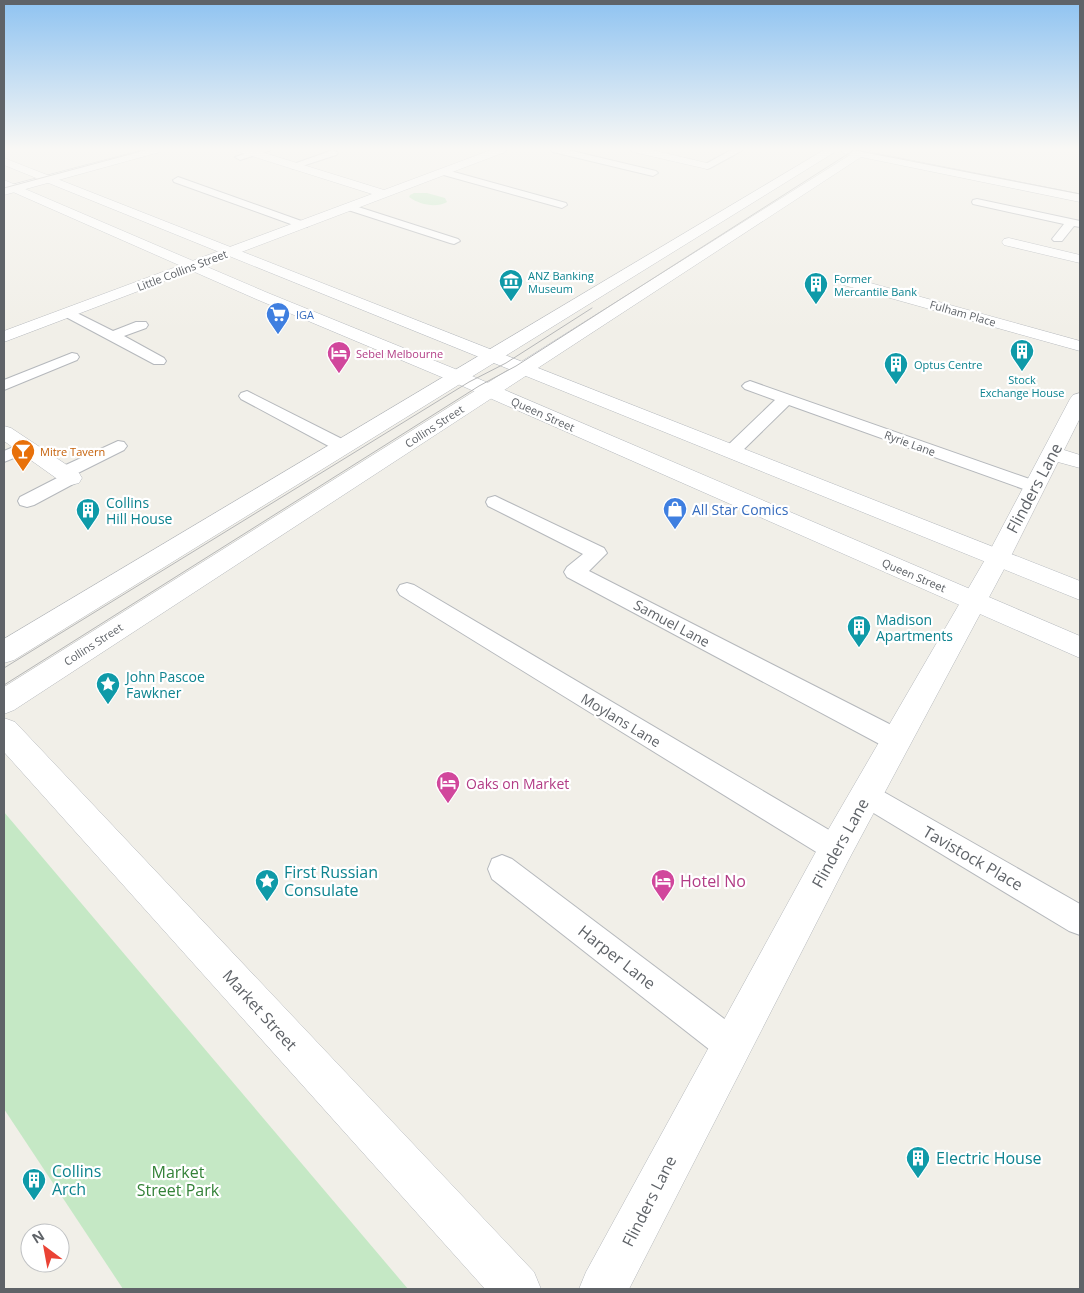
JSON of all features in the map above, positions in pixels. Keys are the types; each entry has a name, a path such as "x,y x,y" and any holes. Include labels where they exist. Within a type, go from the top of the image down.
{"street":[{"name":"Queen Street","path":"64,210 489,390 1080,648"},
{"path":"130,210 1080,592"},
{"name":"Little Collins Street","path":"4,337 340,210"},
{"path":"4,652 732,210"},
{"name":"Collins Street","path":"4,702 771,210"},
{"path":"1009,242 1080,259"},
{"name":"Fulham Place","path":"845,280 1080,346"},
{"path":"341,329 377,311"},
{"name":"Flinders Lane","path":"603,1289 836,849 998,558 1080,400"},
{"path":"4,432 67,476"},
{"path":"702,483 732,451"},
{"path":"1053,452 1080,462"},
{"name":"Market Street","path":"4,731 517,1289"}],"lane":[{"path":"262,210 303,225"},
{"path":"359,210 454,241"},
{"path":"1016,210 1076,223"},
{"path":"1058,239 1076,223"},
{"path":"69,313 159,361"},
{"path":"112,336 141,324"},
{"path":"4,385 72,357"},
{"name":"Ryrie Lane","path":"750,386 1034,487"},
{"path":"247,396 342,446"},
{"path":"732,451 786,398"},
{"path":"26,501 118,446"},
{"path":"4,457 25,447"},
{"name":"Samuel Lane","path":"495,502 597,553 574,572 896,740"},
{"name":"Moylans Lane","path":"407,590 836,849"},
{"name":"Tavistock Place","path":"866,795 1080,920"},
{"name":"Harper Lane","path":"502,869 731,1045"}],"green space":[{"name":"Market Street Park","path":"4,812 408,1289 123,1289 4,1109"}],"tram line":[{"path":"4,685 479,386 516,366 760,210"},
{"path":"4,668 469,382 506,363 592,308"}],"place":[{"name":"ANZ Banking Museum","path":"511,302"},
{"name":"Former Mercantile Bank","path":"816,305"},
{"name":"IGA","path":"278,335"},
{"name":"Stock Exchange House","path":"1022,372"},
{"name":"Sebel Melbourne","path":"339,374"},
{"name":"Optus Centre","path":"896,385"},
{"name":"Mitre Tavern","path":"23,472"},
{"name":"All Star Comics","path":"675,530"},
{"name":"Collins Hill House","path":"88,531"},
{"name":"Madison Apartments","path":"859,648"},
{"name":"John Pascoe Fawkner","path":"108,705"},
{"name":"Oaks on Market","path":"448,804"},
{"name":"First Russian Consulate","path":"267,902"},
{"name":"Hotel No","path":"663,902"},
{"name":"Electric House","path":"918,1179"},
{"name":"Collins Arch","path":"34,1201"}]}
